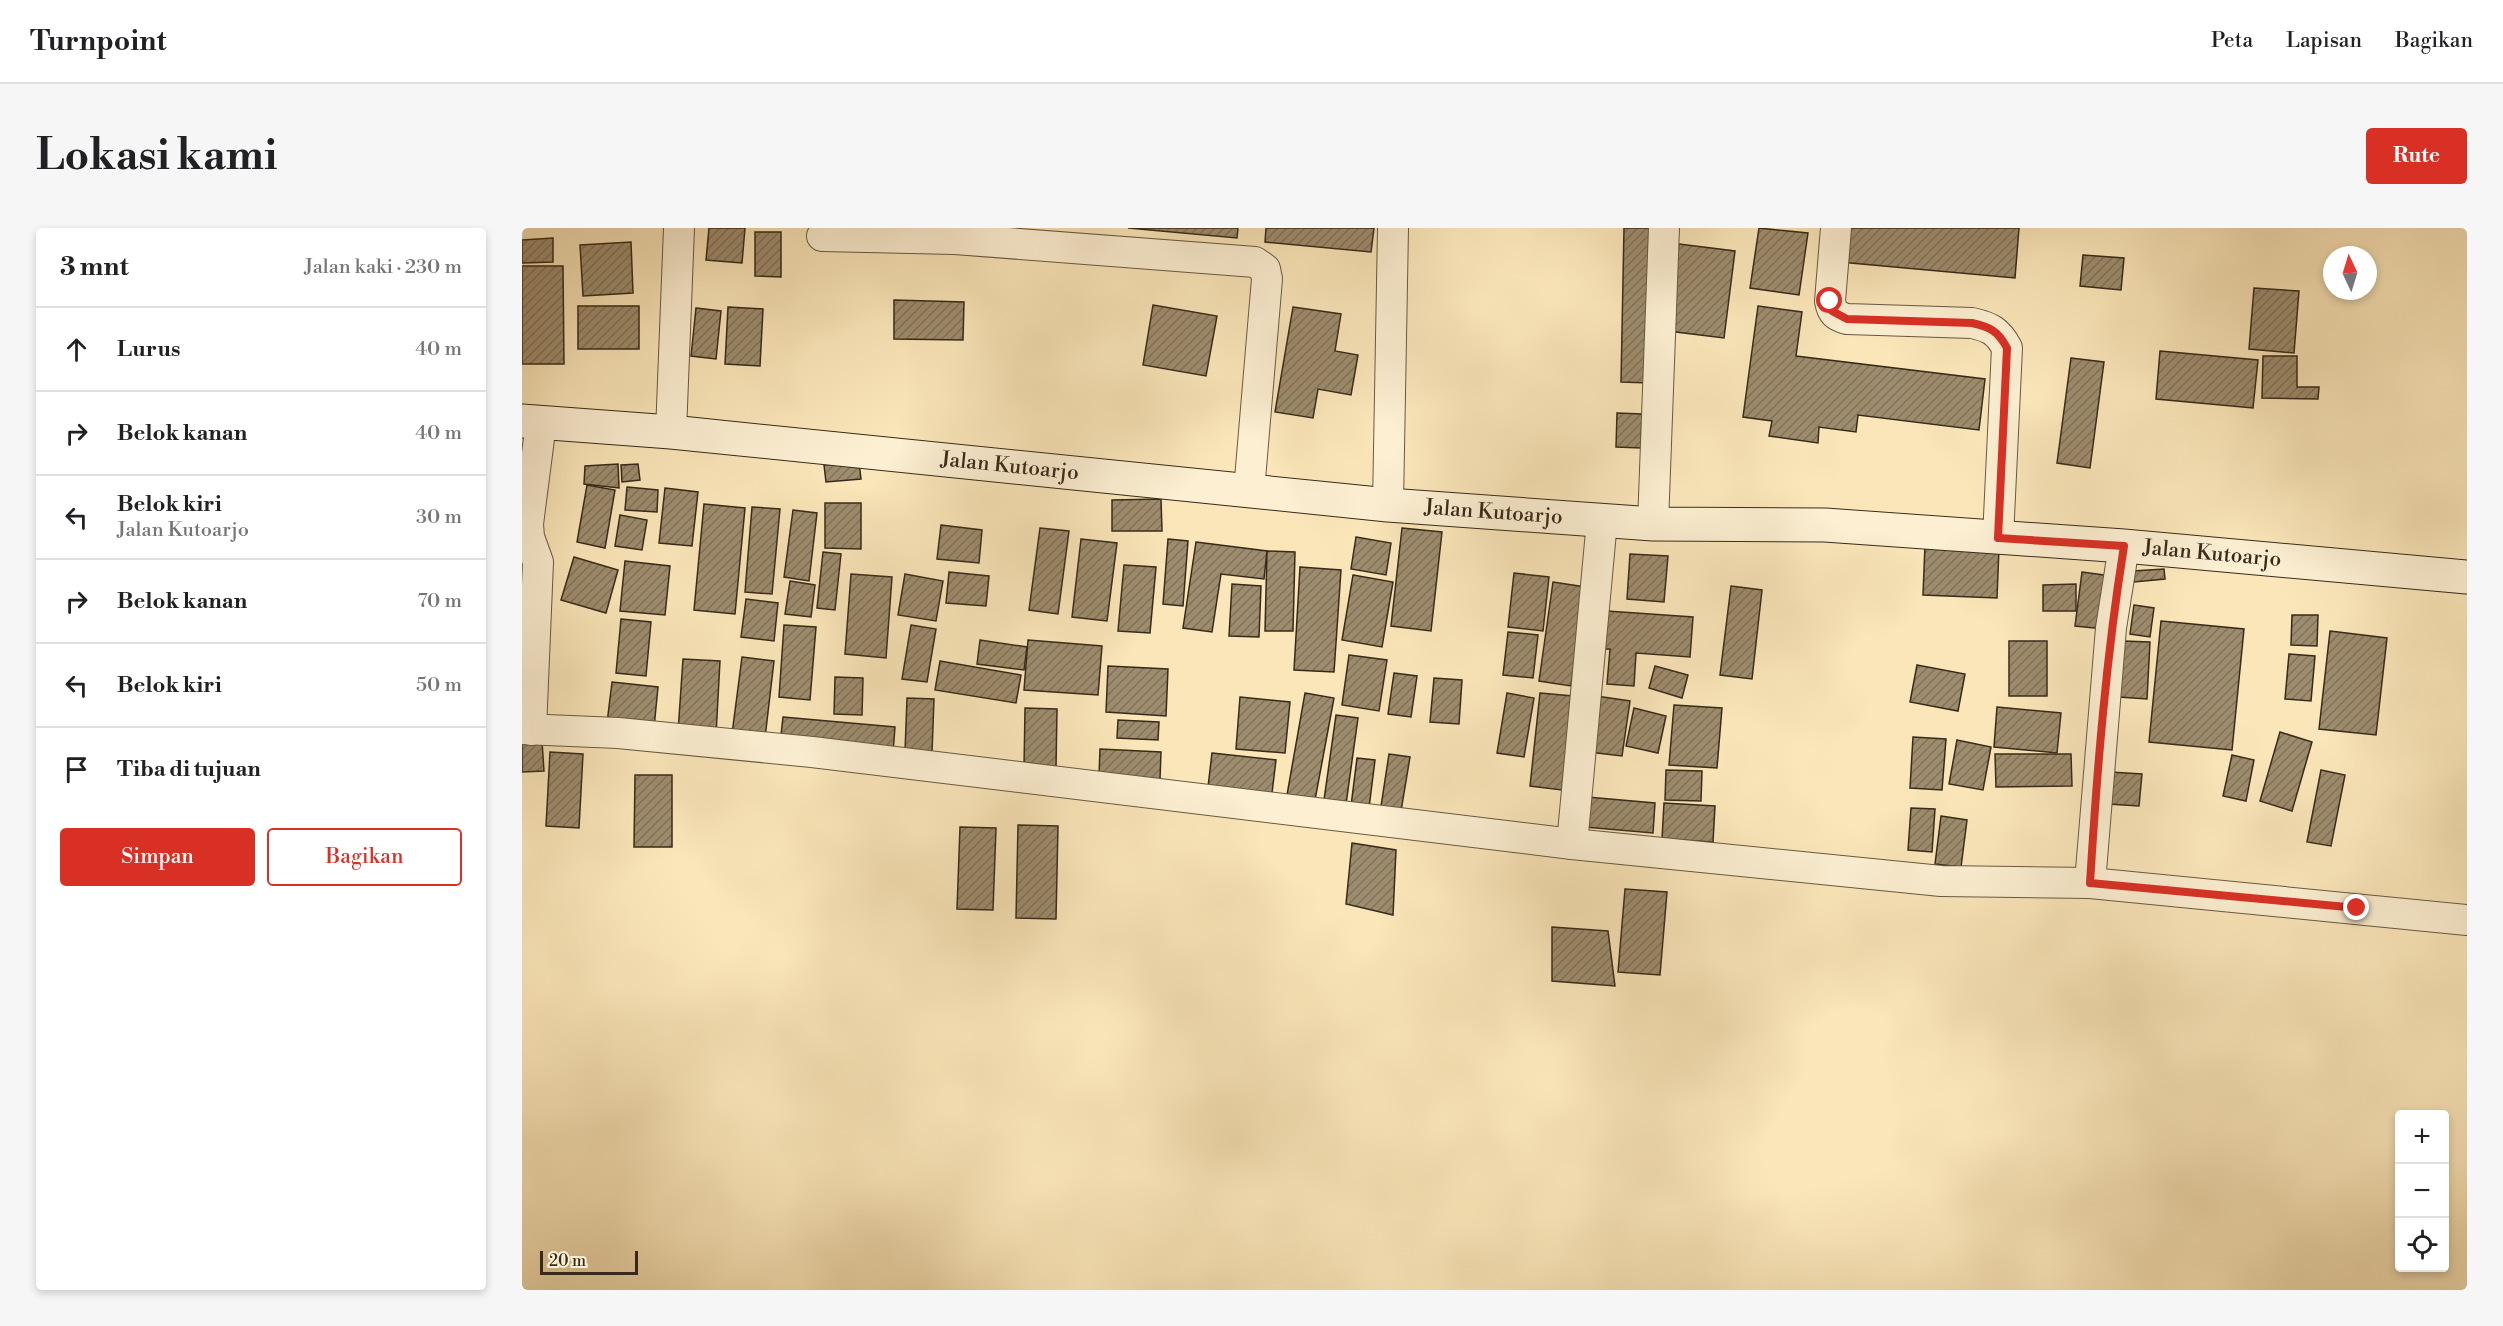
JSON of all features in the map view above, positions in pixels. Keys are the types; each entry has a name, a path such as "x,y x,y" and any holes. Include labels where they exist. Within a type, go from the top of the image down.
{"main road":[{"name":"Jalan Kutoarjo","path":"531,422 671,432 1388,505 1653,524 1825,525 2124,546 2467,577"}],"street":[{"path":"671,432 679,228"},
{"path":"1388,505 1393,228"},
{"path":"1653,524 1664,228"},
{"path":"1836,228 1830,301 1832,311 1838,316 1847,319 1972,323 1989,327 2000,334 2007,348 1998,538"},
{"path":"822,236 955,233 1255,262 1265,268 1267,279 1249,490"},
{"path":"531,422 528,524 529,537 538,562 526,730 618,733 812,752 1572,844 1941,881 2090,883 2467,920"},
{"path":"1572,844 1602,521"},
{"path":"2090,883 2110,640 2124,546"}],"building":[{"path":"709,228 745,228 742,263 706,260"},
{"path":"1128,228 1238,228 1237,238"},
{"path":"1266,228 1374,228 1371,252 1265,242"},
{"path":"1624,228 1652,228 1649,383 1621,382"},
{"path":"1759,228 1808,233 1799,295 1750,288"},
{"path":"1843,228 2019,228 2015,278 1840,262"},
{"path":"755,232 781,232 781,277 755,276"},
{"path":"553,238 553,262 522,263 522,240"},
{"path":"631,242 633,293 583,296 580,245"},
{"path":"1679,244 1735,251 1724,338 1668,331"},
{"path":"2083,255 2124,258 2121,290 2080,286"},
{"path":"522,266 563,266 564,364 522,364"},
{"path":"2254,288 2299,291 2294,353 2249,349"},
{"path":"894,300 964,302 963,340 894,339"},
{"path":"1153,305 1217,316 1206,376 1143,365"},
{"path":"578,306 639,306 639,349 578,349"},
{"path":"1758,306 1802,312 1796,356 1985,379 1979,430 1858,415 1856,432 1819,427 1818,443 1769,436 1772,421 1743,417"},
{"path":"728,307 763,309 760,366 725,364"},
{"path":"1293,307 1341,314 1335,351 1358,355 1351,395 1318,389 1313,418 1275,412"},
{"path":"696,308 721,311 716,359 691,356"},
{"path":"2160,351 2258,360 2253,408 2156,399"},
{"path":"2263,356 2297,356 2297,387 2319,387 2318,399 2262,398"},
{"path":"2071,358 2104,362 2090,468 2057,463"},
{"path":"1617,413 1642,414 1641,448 1616,447"},
{"path":"859,462 861,479 826,482 824,465"},
{"path":"618,464 619,488 584,484 585,466"},
{"path":"638,464 640,480 622,482 621,465"},
{"path":"587,485 615,490 605,548 577,542"},
{"path":"627,487 658,490 657,512 625,510"},
{"path":"665,488 698,492 692,546 659,543"},
{"path":"1161,499 1162,531 1112,531 1112,500"},
{"path":"825,503 861,503 861,549 825,548"},
{"path":"704,504 745,508 735,614 694,610"},
{"path":"752,507 780,509 772,594 745,592"},
{"path":"793,510 817,513 809,581 784,577"},
{"path":"620,515 647,520 642,550 615,546"},
{"path":"941,525 982,530 979,563 937,559"},
{"path":"1040,528 1069,531 1058,614 1029,610"},
{"path":"1402,528 1442,532 1431,631 1391,626"},
{"path":"1356,537 1391,543 1386,575 1351,569"},
{"path":"1081,539 1117,543 1107,621 1072,617"},
{"path":"1168,539 1188,541 1183,606 1163,604"},
{"path":"1196,542 1267,551 1264,579 1221,574 1212,632 1183,628"},
{"path":"1925,545 1999,548 1997,598 1923,595"},
{"path":"1267,551 1295,552 1293,631 1265,631"},
{"path":"823,552 841,554 835,610 817,608"},
{"path":"1630,554 1668,556 1664,602 1627,599"},
{"path":"574,557 618,570 606,613 561,600"},
{"path":"625,561 670,566 665,615 620,611"},
{"path":"1124,565 1156,567 1150,633 1118,631"},
{"path":"1300,567 1341,570 1334,672 1294,670"},
{"path":"2164,569 2165,579 2134,582 2133,571"},
{"path":"949,572 989,576 986,606 946,603"},
{"path":"2082,572 2111,576 2104,629 2075,626"},
{"path":"1514,573 1549,577 1543,631 1508,627"},
{"path":"851,574 892,577 886,658 845,654"},
{"path":"905,574 943,581 936,621 898,615"},
{"path":"1353,575 1393,582 1382,647 1342,640"},
{"path":"790,581 815,585 811,617 785,614"},
{"path":"1553,582 1585,587 1571,686 1539,681"},
{"path":"1232,584 1261,586 1259,637 1229,636"},
{"path":"2076,584 2076,611 2043,611 2043,585"},
{"path":"1731,586 1762,590 1752,679 1720,675"},
{"path":"746,599 778,603 774,641 741,637"},
{"path":"2134,605 2154,608 2150,637 2130,634"},
{"path":"1607,611 1693,617 1690,657 1636,653 1634,686 1607,684 1610,649 1604,649"},
{"path":"2292,615 2318,615 2317,646 2291,645"},
{"path":"621,619 651,622 646,676 616,673"},
{"path":"2161,621 2244,629 2232,750 2149,742"},
{"path":"784,625 816,627 810,700 779,697"},
{"path":"911,625 936,629 927,682 902,679"},
{"path":"2330,631 2387,638 2376,735 2319,729"},
{"path":"1508,632 1538,635 1533,678 1503,675"},
{"path":"980,640 1027,647 1024,670 977,664"},
{"path":"1028,640 1102,646 1098,695 1024,690"},
{"path":"2009,641 2047,641 2047,696 2009,696"},
{"path":"2123,641 2150,642 2147,699 2119,697"},
{"path":"2289,654 2315,656 2311,701 2285,699"},
{"path":"1349,655 1387,660 1379,711 1342,705"},
{"path":"742,657 774,661 765,738 732,734"},
{"path":"683,659 720,661 716,735 678,732"},
{"path":"940,661 1021,675 1016,703 935,690"},
{"path":"1917,665 1965,674 1958,711 1910,702"},
{"path":"1108,666 1168,669 1166,716 1106,712"},
{"path":"1655,666 1688,675 1682,698 1649,688"},
{"path":"1394,673 1417,676 1411,717 1388,714"},
{"path":"835,677 863,678 862,715 834,714"},
{"path":"1434,678 1462,680 1459,724 1430,722"},
{"path":"612,682 658,687 654,728 607,723"},
{"path":"1305,693 1334,698 1315,800 1287,795"},
{"path":"1507,693 1534,698 1524,757 1497,753"},
{"path":"1540,693 1573,696 1562,790 1530,786"},
{"path":"1596,696 1630,701 1622,756 1589,752"},
{"path":"1240,697 1290,702 1285,753 1236,749"},
{"path":"907,698 934,699 932,753 905,752"},
{"path":"1674,705 1722,708 1717,768 1669,765"},
{"path":"1997,707 2061,713 2057,753 1994,747"},
{"path":"1025,708 1057,709 1056,769 1024,768"},
{"path":"1634,708 1666,716 1658,753 1626,746"},
{"path":"1336,715 1358,718 1346,804 1324,800"},
{"path":"783,717 895,727 893,753 780,744"},
{"path":"1118,720 1159,722 1158,740 1117,738"},
{"path":"2280,732 2312,742 2292,811 2260,801"},
{"path":"1913,737 1946,739 1942,790 1910,788"},
{"path":"1957,740 1991,747 1983,790 1949,784"},
{"path":"542,741 544,771 522,772 522,742"},
{"path":"1100,749 1161,752 1160,779 1099,776"},
{"path":"550,752 583,754 579,828 546,826"},
{"path":"1212,753 1276,760 1272,793 1208,787"},
{"path":"1389,754 1410,757 1400,817 1380,813"},
{"path":"1995,754 2071,754 2072,786 1996,787"},
{"path":"2232,755 2254,760 2246,801 2223,796"},
{"path":"1357,758 1375,760 1368,816 1350,814"},
{"path":"1666,770 1702,771 1701,801 1665,800"},
{"path":"2321,770 2345,775 2331,846 2307,842"},
{"path":"2110,772 2142,774 2139,806 2108,804"},
{"path":"635,775 672,775 672,847 634,847"},
{"path":"1587,797 1655,803 1653,833 1585,827"},
{"path":"1664,803 1715,806 1713,842 1662,839"},
{"path":"1911,808 1935,809 1932,852 1908,850"},
{"path":"1941,816 1967,820 1961,867 1935,864"},
{"path":"1018,825 1058,826 1056,919 1016,918"},
{"path":"960,827 996,828 993,910 957,909"},
{"path":"1352,843 1396,850 1393,915 1346,904"},
{"path":"1625,889 1667,892 1660,975 1618,972"},
{"path":"1552,927 1608,931 1615,986 1552,981"}],"route":[{"path":"1830,301 1832,311 1847,319 1972,323 1989,327 2000,334 2007,348 1998,538 2124,546 2111,628 2095,794 2090,883 2357,908"}]}
